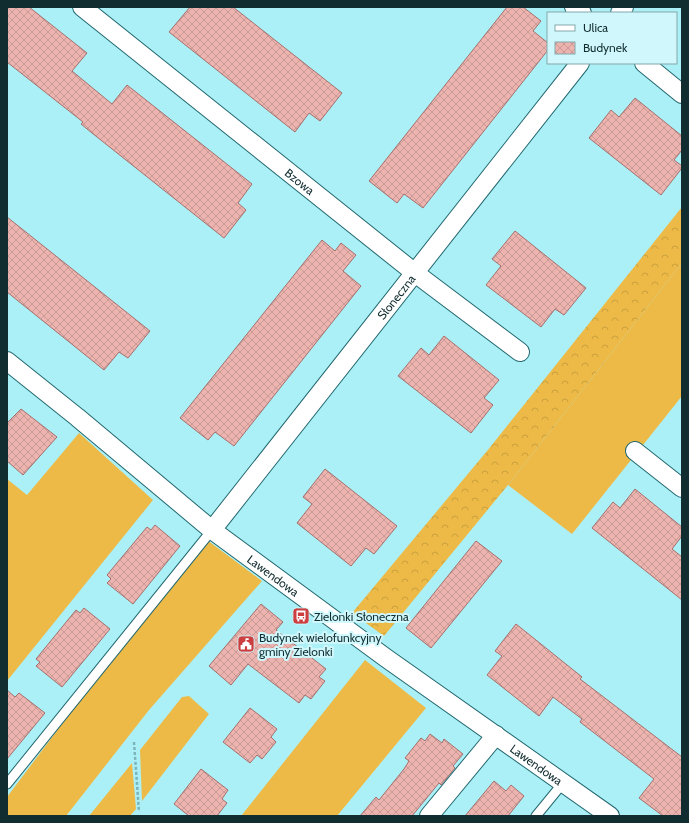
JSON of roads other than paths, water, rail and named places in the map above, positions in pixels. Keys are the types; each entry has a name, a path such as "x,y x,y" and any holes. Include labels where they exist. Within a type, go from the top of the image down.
{"street":[{"name":"Bzowa","path":"82,7 415,273 520,352"},
{"name":"Słoneczna","path":"212,530 579,64"},
{"path":"645,64 682,94"},
{"name":"Lawendowa","path":"7,362 77,417 212,530 381,654 610,816"},
{"path":"635,451 682,488"},
{"path":"430,816 496,735"}],"lane":[{"path":"7,784 212,530"},
{"path":"536,816 563,783"}],"place":[{"name":"Zielonki Słoneczna","path":"301,616"},
{"name":"Budynek wielofunkcyjny gminy Zielonki","path":"246,644"}]}
